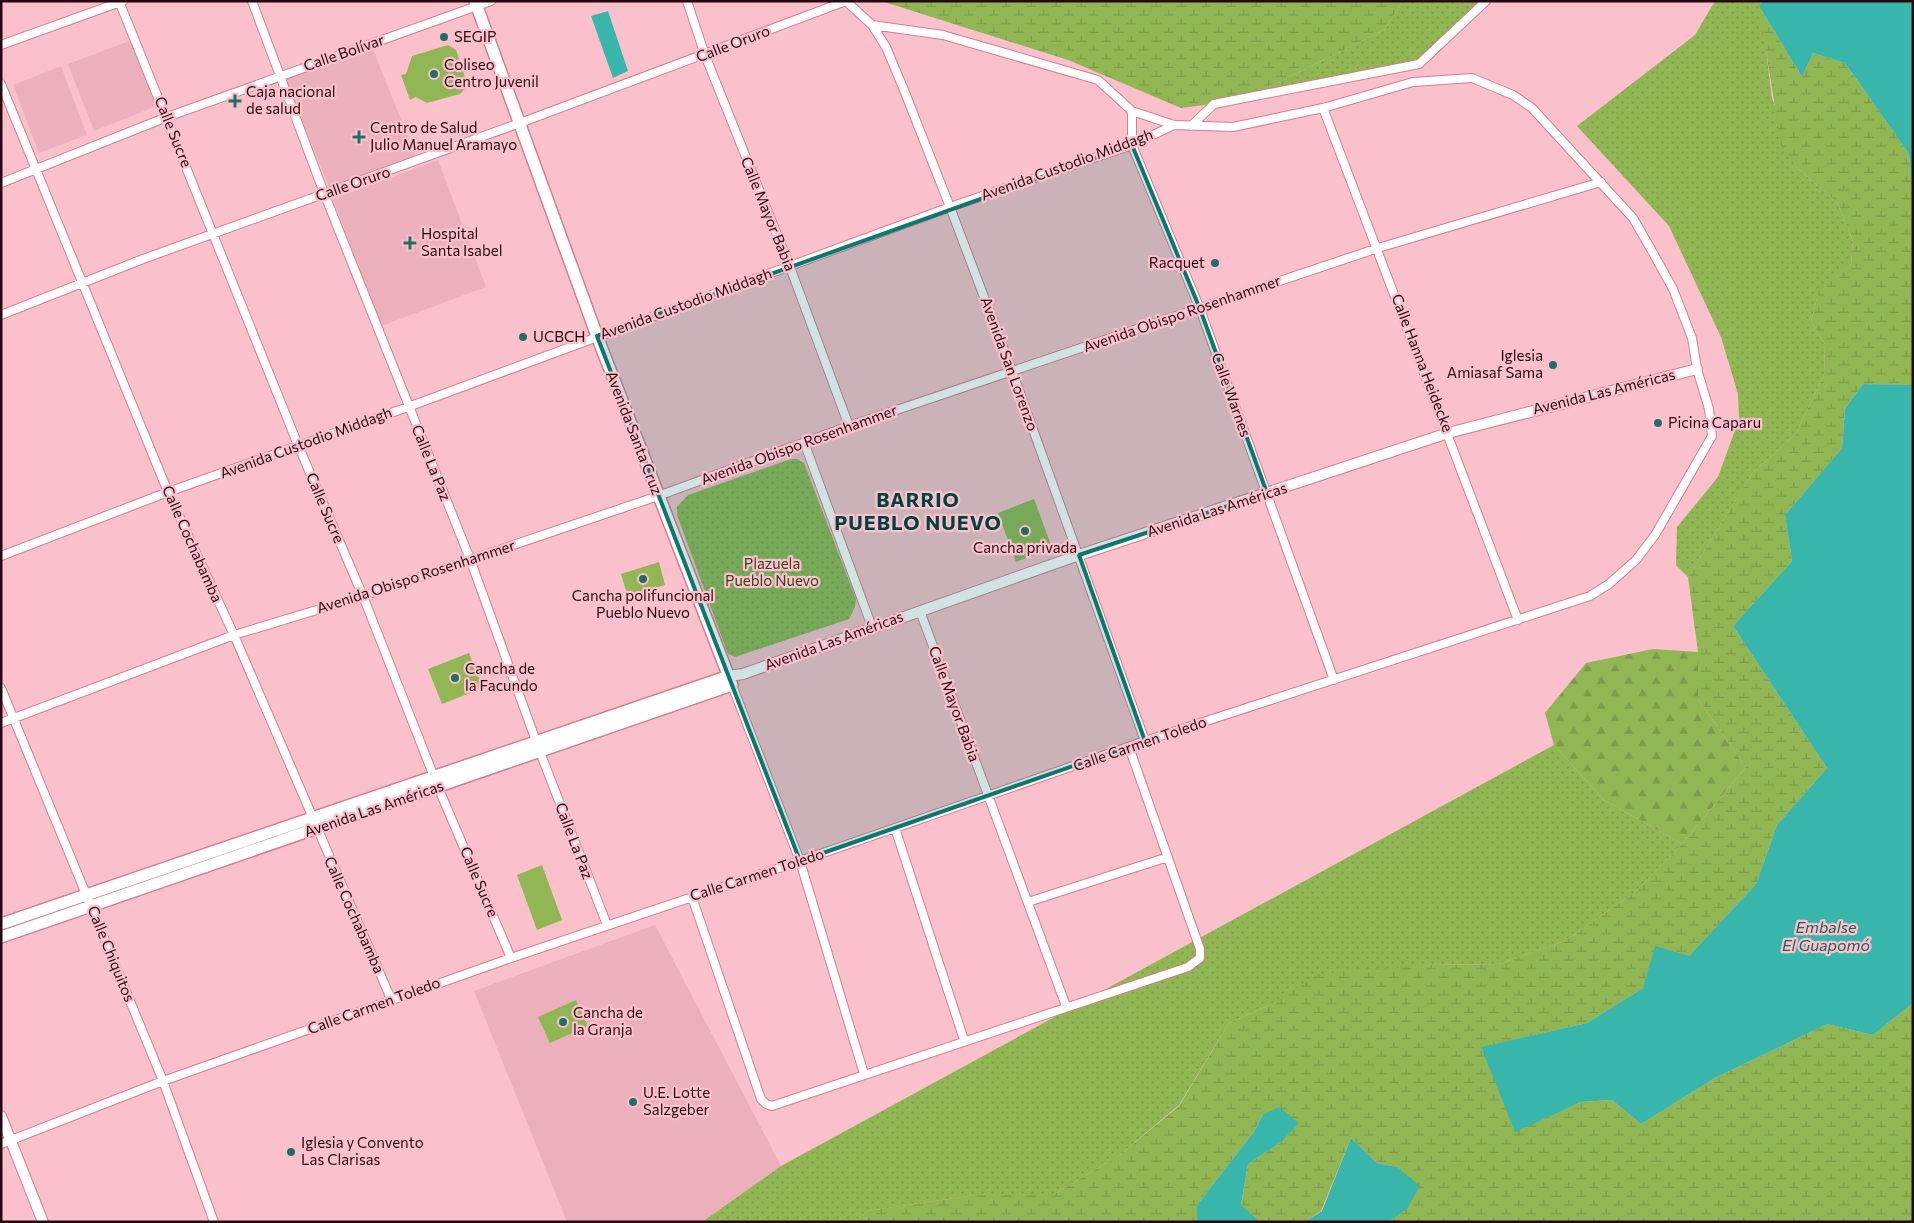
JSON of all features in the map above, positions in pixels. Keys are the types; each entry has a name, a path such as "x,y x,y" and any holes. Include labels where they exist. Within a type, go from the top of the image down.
{"main road":[{"name":"Avenida Santa Cruz","path":"476,4 658,496 730,680"},
{"name":"Avenida Las Américas","path":"1,937 316,829 437,782 730,680"},
{"name":"Avenida Las Américas","path":"1,924 87,896 311,817 437,782"}],"street":[{"name":"Calle La Paz","path":"252,1 324,193 470,559 538,747 607,925"},
{"name":"Calle Bolívar","path":"1,183 36,167 167,117 476,4 491,1"},
{"name":"Calle Mayor Babia","path":"687,1 705,55 790,267 849,426"},
{"name":"Calle Oruro","path":"1,315 213,234 520,124 846,1"},
{"name":"Avenida San Lorenzo","path":"846,1 872,25 886,47 950,206 1012,371 1145,741"},
{"path":"1191,126 1214,104 1419,64 1486,1"},
{"path":"1,45 121,2"},
{"name":"Calle Sucre","path":"121,2 298,445 363,596 437,782 511,958"},
{"path":"872,25 944,34 1098,80 1132,111 1174,125"},
{"name":"Calle Carmen Toledo","path":"1,1144 163,1081 391,999 800,861 1145,741 1590,596 1609,584 1636,560 1655,535 1712,436 1709,409 1697,369 1692,338 1673,289 1633,218 1532,108 1513,95 1472,78 1413,82 1323,108 1233,127 1174,125"},
{"name":"Calle Cochabamba","path":"1,84 168,492 234,636 391,999"},
{"name":"Calle Hanna Heidecke","path":"1323,108 1378,248 1518,620"},
{"name":"Calle Warnes","path":"1132,111 1132,145 1200,309 1334,680"},
{"name":"Avenida Custodio Middagh","path":"1,556 168,492 408,407 790,267 950,206 1132,145 1174,125"},
{"name":"Avenida Obispo Rosenhammer","path":"1,723 234,636 363,596 658,496 849,426 1378,248 1601,182"},
{"name":"Avenida Las Américas","path":"730,680 872,627 1079,555 1448,433 1697,369"},
{"path":"804,442 872,627"},
{"name":"Calle Mayor Babia","path":"920,611 1066,1006"},
{"name":"Avenida Santa Cruz","path":"730,680 800,861 864,1074"},
{"name":"Calle Chiquitos","path":"1,688 163,1081 214,1222"},
{"path":"692,897 761,1099 766,1104 772,1106 964,1040 1188,967 1200,958 1200,949 1129,747"},
{"path":"896,828 964,1040"},
{"path":"1028,902 1168,857"},
{"path":"1,1116 43,1222"}],"highlighted area":[{"path":"1132,145 1200,309 1267,493 1079,555 1145,741 800,861 597,336"}],"shaded area":[{"path":"132,40 157,106 94,131 68,64"},
{"name":"Centro de Salud Julio Manuel Aramayo","path":"369,49 373,50 418,161 331,191 284,77"},
{"path":"61,66 87,135 39,153 13,85"},
{"name":"Hospital Santa Isabel","path":"438,160 486,287 381,326 333,199"},
{"name":"U.E. Lotte Salzgeber","path":"655,925 781,1166 702,1222 567,1222 474,991"}],"green space":[{"path":"881,1 1403,1 1384,30 1243,100 1181,108 1068,60"},
{"path":"1403,1 1486,1 1419,64 1243,100 1384,30"},
{"path":"1715,1 1760,1 1772,98 1796,167 1837,202 1853,241 1851,264 1819,290 1811,322 1825,344 1824,375 1795,435 1753,472 1688,577 1676,565 1677,527 1718,477 1739,419 1738,394 1721,337 1669,226 1577,126 1695,35"},
{"path":"1759,6 1802,77 1813,53 1845,63 1909,154 1913,193 1913,385 1863,384 1845,409 1842,448 1785,515 1792,561 1733,626 1827,768 1777,825 1756,884 1689,956 1587,1023 1482,1047 1515,1131 1581,1102 1612,1100 1641,1124 1715,1078 1827,1024 1873,1035 1913,1003 1913,1222 1389,1222 1407,1209 1397,1167 1377,1163 1351,1138 1321,1211 1305,1222 1260,1222 1241,1206 1248,1164 1281,1142 1263,1115 1253,1133 1197,1205 1197,1222 855,1222 867,1211 975,1195 1053,1195 1121,1154 1179,1106 1229,1023 1267,1006 1319,974 1431,965 1499,964 1565,941 1634,893 1682,844 1746,767 1698,699 1698,652 1688,577 1753,472 1795,435 1824,375 1825,344 1811,322 1819,289 1851,264 1853,241 1837,202 1796,167 1781,145"},
{"name":"Coliseo Centro Juvenil","path":"448,45 456,50 468,86 460,94 427,103 416,97 410,100 401,75 406,74 412,56"},
{"name":"Plazuela Pueblo Nuevo","path":"791,459 797,459 804,463 856,599 855,607 849,619 735,657 728,654 677,515 677,507 688,495"},
{"name":"Cancha privada","path":"1034,499 1052,548 1016,562 998,513"},
{"name":"Cancha polifuncional Pueblo Nuevo","path":"659,562 665,585 628,597 621,574"},
{"path":"1653,649 1698,652 1698,699 1746,767 1682,844 1604,800 1554,745 1545,713 1586,663"},
{"name":"Cancha de la Facundo","path":"469,653 483,688 442,704 428,669"},
{"path":"1554,745 1604,800 1682,844 1634,893 1565,941 1499,964 1431,965 1396,969 1267,1006 1229,1023 1179,1105 1121,1154 1053,1195 975,1195 867,1211 855,1222 702,1222 781,1166"},
{"path":"542,865 562,920 537,930 517,875"},
{"name":"Cancha de la Granja","path":"576,1000 588,1026 550,1043 538,1017"}],"water":[{"path":"1763,1 1913,1 1913,193 1909,154 1845,63 1813,53 1802,77 1759,6"},
{"path":"608,11 628,71 613,78 591,16"},
{"name":"Embalse El Guapomó","path":"1863,384 1913,385 1913,1003 1873,1035 1827,1024 1715,1078 1641,1124 1612,1100 1581,1102 1515,1132 1481,1047 1587,1023 1643,988 1655,946 1689,956 1756,884 1777,825 1827,768 1733,626 1792,561 1785,515 1842,448 1845,409"},
{"path":"1279,1107 1299,1123 1281,1142 1248,1164 1241,1205 1260,1222 1197,1222 1197,1205 1253,1133 1263,1115"},
{"path":"1351,1138 1377,1163 1397,1167 1420,1186 1407,1209 1389,1222 1305,1222 1322,1211"}],"place":[{"name":"SEGIP","path":"444,37"},
{"name":"Coliseo Centro Juvenil","path":"434,74"},
{"name":"Caja nacional de salud","path":"235,101"},
{"name":"Centro de Salud Julio Manuel Aramayo","path":"359,137"},
{"name":"Hospital Santa Isabel","path":"410,243"},
{"name":"Racquet","path":"1215,263"},
{"name":"UCBCH","path":"523,337"},
{"name":"Iglesia Amiasaf Sama","path":"1553,365"},
{"name":"Picina Caparu","path":"1658,423"},
{"name":"Cancha privada","path":"1025,531"},
{"name":"Cancha polifuncional Pueblo Nuevo","path":"643,579"},
{"name":"Cancha de la Facundo","path":"455,678"},
{"name":"Cancha de la Granja","path":"563,1022"},
{"name":"U.E. Lotte Salzgeber","path":"633,1102"},
{"name":"Iglesia y Convento Las Clarisas","path":"291,1152"}],"district":[{"name":"BARRIO PUEBLO NUEVO","path":"918,512"}]}
